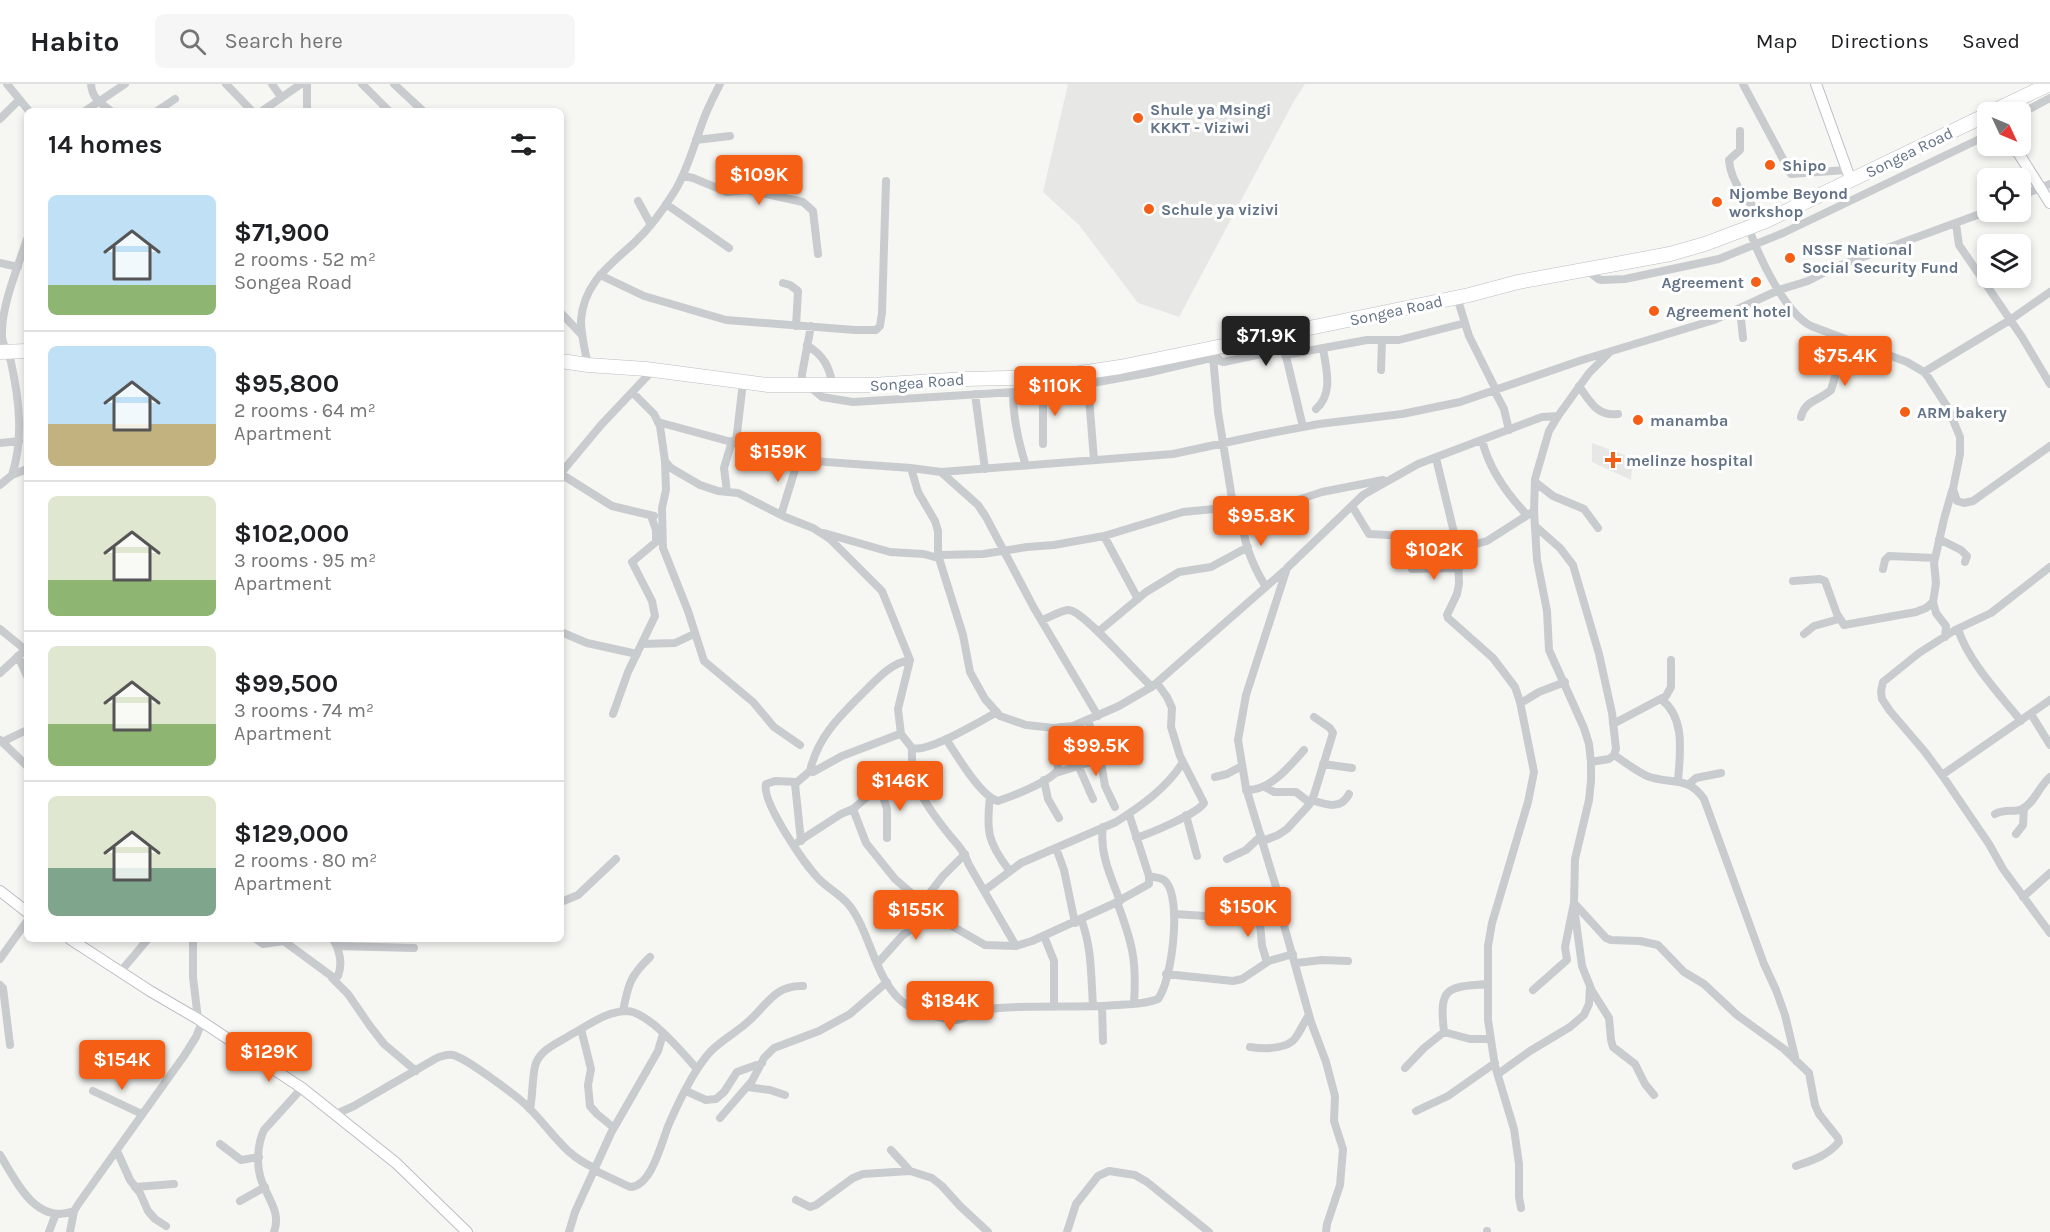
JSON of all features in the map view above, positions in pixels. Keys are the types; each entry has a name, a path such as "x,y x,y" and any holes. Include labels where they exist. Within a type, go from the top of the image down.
{"highway":[{"name":"Songea Road","path":"2013,102 2049,84"},
{"name":"Songea Road","path":"564,361 742,382 833,386 1054,377 1214,354 1518,282 1670,254 1749,229 1849,176 1977,119"},
{"path":"3,346 24,350"}],"street":[{"path":"7,84 26,108"},
{"path":"91,84 92,92 107,108"},
{"path":"89,108 125,84"},
{"path":"226,84 249,108"},
{"path":"272,84 281,97"},
{"path":"266,108 301,84"},
{"path":"307,84 307,108"},
{"path":"362,84 386,108"},
{"path":"394,84 420,108"},
{"path":"588,365 581,319 585,300 600,275 651,225 666,204 683,176 720,84"},
{"path":"1743,84 1791,174 1849,176 1816,84"},
{"path":"2031,108 2050,98"},
{"path":"162,108 175,99"},
{"path":"0,119 19,100"},
{"path":"1740,132 1740,150 1729,160 1732,174 1750,203 1766,221"},
{"path":"696,140 730,136"},
{"path":"1586,269 1598,279 1624,279 1704,263 1735,254 1977,140"},
{"path":"2022,156 2045,186 2050,203"},
{"path":"683,176 727,192 747,190 803,202 813,211 818,254"},
{"path":"600,275 644,296 726,320 876,330 880,326 886,181"},
{"path":"2031,192 2045,186"},
{"path":"638,201 651,225"},
{"path":"666,204 729,248"},
{"path":"658,422 798,460 941,472 1166,455 1303,427 1402,414 1460,402 1714,320 1833,268 1977,215"},
{"path":"1956,224 1959,245 2022,337 2050,384"},
{"path":"1749,229 1754,245 1795,315 1811,326 1907,362 1924,372 1948,408 1960,437 1960,454 1935,558 1936,583 1933,602 1936,613 1944,624 1945,636"},
{"path":"12,475 19,441 18,393 3,346 3,321 24,248"},
{"path":"0,263 18,267"},
{"path":"783,283 798,291 796,326"},
{"path":"1924,372 2010,320 2050,292"},
{"path":"1457,297 1469,336 1504,409 1509,430"},
{"path":"1740,309 1743,338"},
{"path":"564,317 582,335"},
{"path":"1285,355 1382,340 1399,340 1465,323"},
{"path":"811,326 802,374 805,386 822,397 853,402 1043,390 1088,384 1214,354"},
{"path":"1801,417 1804,407 1831,390 1844,339"},
{"path":"1381,370 1382,340"},
{"path":"807,345 821,355 827,363 833,386"},
{"path":"1316,409 1324,400 1327,392 1323,348"},
{"path":"1214,354 1224,362 1280,350 1285,355 1303,427"},
{"path":"1610,352 1579,386 1549,431 1535,482 1531,513 1535,526 1537,560 1547,610 1550,650 1589,744 1592,781 1575,859 1574,903 1582,966 1590,986 1609,1018 1613,1047 1635,1064 1645,1084 1654,1095"},
{"path":"1214,354 1222,444 1251,558 1266,587"},
{"path":"564,469 601,425 653,370"},
{"path":"727,492 724,468 734,442 742,382"},
{"path":"1088,384 1094,460"},
{"path":"1579,386 1599,411 1604,414 1618,414"},
{"path":"1043,390 1043,444"},
{"path":"1013,392 1016,434 1026,466"},
{"path":"633,393 654,414 662,436 666,490 662,515 663,548 688,611 705,663 753,702 774,727 800,745"},
{"path":"975,394 985,469"},
{"path":"911,468 918,492 935,521 938,531 938,557 963,635 970,672 985,699 1000,716 1026,725 1061,727 1073,726 1098,716 1154,685 1287,568 1364,495 1390,479 1436,458 1542,417 1558,416"},
{"path":"1482,440 1489,462 1506,490 1531,513"},
{"path":"0,443 19,441"},
{"path":"1953,489 1957,501 1969,503 1984,495 2050,446"},
{"path":"1436,458 1458,549 1459,584 1447,612 1448,618 1493,658 1515,687 1521,703 1534,772 1528,802 1492,923 1488,946 1490,1039 1514,1129 1519,1164 1521,1208"},
{"path":"781,515 798,460"},
{"path":"665,461 671,468 700,485 738,493 819,532 830,539 882,591 910,660 898,710 901,734 912,748 915,782 923,799 965,854 969,865 1016,946"},
{"path":"0,486 12,475 24,470"},
{"path":"941,472 978,505 1034,608 1098,716"},
{"path":"564,475 612,506 651,516 662,515"},
{"path":"819,532 890,552 938,557 1005,551 1104,536 1183,512 1214,509 1238,511 1270,509 1322,492 1354,488 1390,479"},
{"path":"1535,482 1553,496 1584,509 1598,528"},
{"path":"1352,506 1369,534 1409,536"},
{"path":"1458,549 1487,541 1531,513"},
{"path":"613,714 628,672 651,627 655,611 643,581 632,562 656,542 656,530 651,516"},
{"path":"1535,526 1560,548 1573,565 1599,654 1616,743 1614,755 1609,759 1591,762"},
{"path":"1104,536 1138,599"},
{"path":"1939,539 1961,550 1967,556 1965,562"},
{"path":"1098,632 1138,599 1179,572 1210,567 1248,547"},
{"path":"1883,569 1885,560 1889,556 1935,558"},
{"path":"2050,567 1990,613 1945,636 1889,676 1883,681 1881,691 1882,699 1890,711 1942,775 2023,897 2050,933"},
{"path":"1287,568 1246,694 1238,740 1246,789 1262,838 1309,1016 1326,1062 1335,1096 1334,1121 1343,1149 1340,1185 1326,1232"},
{"path":"1412,569 1458,568"},
{"path":"1794,581 1820,579 1825,581 1839,619 1844,625 1916,612 1933,602"},
{"path":"1042,620 1070,610 1083,617 1167,697 1172,708 1171,727 1183,762 1204,802 1198,809 1170,824 1136,838"},
{"path":"1804,634 1814,626 1839,619"},
{"path":"1944,624 1957,629 1985,678 2021,721"},
{"path":"0,629 24,649"},
{"path":"564,633 587,643 637,654"},
{"path":"642,644 675,643 694,634"},
{"path":"0,673 24,652"},
{"path":"18,656 24,669"},
{"path":"810,771 813,758 823,739 839,716 887,670 896,664 910,660"},
{"path":"1613,724 1666,696 1671,687 1671,660"},
{"path":"1521,703 1565,682"},
{"path":"1661,699 1674,712 1678,722 1678,781"},
{"path":"1942,775 2050,700"},
{"path":"912,748 921,749 946,739 997,712"},
{"path":"2031,714 2050,745"},
{"path":"1227,859 1246,850 1262,838 1287,829 1311,801 1333,733 1330,728 1314,717"},
{"path":"1088,720 1100,759 1105,786 1115,807"},
{"path":"1056,772 1058,765 1054,738 1061,727"},
{"path":"24,730 2,745 24,763"},
{"path":"797,843 794,790 797,782 810,771 813,772 842,756 901,734"},
{"path":"946,739 990,797 998,801 1056,772 1100,759"},
{"path":"1246,789 1259,790 1265,787 1304,750"},
{"path":"1614,755 1644,774 1657,779 1689,784 1704,799 1764,964 1776,990 1797,1061"},
{"path":"985,890 1021,863 1116,822 1129,814 1175,775 1183,762"},
{"path":"1323,764 1352,768"},
{"path":"1078,765 1093,799"},
{"path":"797,843 853,809 913,766"},
{"path":"1215,777 1242,766"},
{"path":"1689,784 1696,778 1721,773"},
{"path":"1995,814 2004,810 2020,811 2050,777"},
{"path":"1044,780 1048,799 1059,818"},
{"path":"797,782 769,782 764,790 771,808 797,843 818,879 842,898 856,915 865,929 877,964 887,982 907,1006 920,1011 956,1020 984,1010 1134,1004 1158,999 1164,989 1175,933 1174,914 1171,889 1167,882 1162,878 1149,876"},
{"path":"1265,787 1274,792 1296,792 1311,801 1330,805 1342,803 1349,794"},
{"path":"881,790 886,809 887,838"},
{"path":"990,797 987,820 989,836 995,851 1009,870"},
{"path":"2016,834 2023,825 2024,808"},
{"path":"853,809 866,843 895,879 925,906 945,922 985,945 1016,946 1078,921 1149,884 1149,876 1129,814"},
{"path":"1186,815 1197,856"},
{"path":"1103,827 1101,839 1104,853 1135,958 1134,1004"},
{"path":"1056,848 1078,921 1086,932 1090,952 1093,1006"},
{"path":"877,964 896,941 924,918 925,906 943,876 965,854"},
{"path":"564,901 578,896 616,859"},
{"path":"2023,897 2050,873"},
{"path":"0,891 24,910"},
{"path":"1174,914 1221,916 1278,897"},
{"path":"1533,990 1567,960 1566,936 1574,903"},
{"path":"1574,903 1606,938 1658,945 1684,972 1704,984 1737,1015 1797,1061 1809,1073 1815,1105 1839,1142 1829,1153 1796,1166"},
{"path":"1253,907 1260,923 1262,946 1267,962"},
{"path":"0,959 24,925"},
{"path":"1044,936 1054,961 1054,1007"},
{"path":"75,942 150,991 200,1020 302,1088 396,1163 467,1232"},
{"path":"121,971 145,942"},
{"path":"70,1232 74,1212 88,1189 190,1046 200,1020 193,976 193,942"},
{"path":"286,942 332,978 348,994 384,1044 416,1071"},
{"path":"332,978 338,976 341,966 335,943 405,943 414,948"},
{"path":"1166,974 1233,981 1242,979 1267,962 1293,954"},
{"path":"624,1011 627,988 631,978 650,957"},
{"path":"1296,963 1322,960 1348,961"},
{"path":"720,1118 747,1087 774,1048 819,1031 850,1014 887,982"},
{"path":"1444,1032 1443,1004 1448,991 1455,987 1488,984"},
{"path":"0,985 3,988 10,1045"},
{"path":"336,1114 443,1055 459,1057 530,1108 568,1152 578,1160 630,1187 639,1184 652,1168 670,1123 698,1069 712,1051 743,1026 771,998 790,986 803,986"},
{"path":"1498,1074 1570,1027 1584,1015 1589,1004 1590,986"},
{"path":"1102,1006 1104,1041"},
{"path":"530,1108 537,1061 542,1054 591,1022 624,1011 645,1017 698,1069"},
{"path":"1250,1047 1260,1048 1291,1042 1309,1016"},
{"path":"581,1029 591,1069 588,1085 590,1106 614,1128"},
{"path":"1444,1032 1470,1039 1490,1039"},
{"path":"1405,1068 1424,1048 1444,1032"},
{"path":"569,1232 574,1212 614,1128 658,1051 663,1034"},
{"path":"686,1092 706,1100 716,1099 738,1072 762,1063"},
{"path":"1416,1111 1448,1096 1495,1064"},
{"path":"747,1087 770,1090 785,1095"},
{"path":"274,1232 277,1219 259,1172 261,1137 264,1130 302,1088"},
{"path":"93,1091 142,1114"},
{"path":"220,1144 241,1160 259,1157"},
{"path":"891,1150 909,1171"},
{"path":"117,1151 130,1180 151,1215 166,1226"},
{"path":"0,1155 18,1184 46,1213 55,1216 74,1212"},
{"path":"796,1200 810,1207 853,1178 863,1174 909,1171 932,1178 988,1232"},
{"path":"1067,1232 1076,1204 1098,1176 1109,1171 1134,1175 1147,1182 1209,1232"},
{"path":"135,1187 174,1184"},
{"path":"240,1202 264,1187"},
{"path":"49,1232 55,1216"}],"shaded area":[{"name":"Schule ya vizivi","path":"1068,84 1305,84 1179,317 1138,303 1079,225 1043,192"},
{"name":"melinze hospital","path":"1592,443 1633,458 1631,480 1592,462"}],"place":[{"name":"Shule ya Msingi KKKT - Viziwi","path":"1138,118"},
{"name":"Shipo","path":"1770,165"},
{"name":"Njombe Beyond workshop","path":"1717,202"},
{"name":"Schule ya vizivi","path":"1149,209"},
{"name":"NSSF National Social Security Fund","path":"1790,258"},
{"name":"Agreement","path":"1756,282"},
{"name":"Agreement hotel","path":"1654,311"},
{"name":"ARM bakery","path":"1905,412"},
{"name":"manamba","path":"1638,420"},
{"name":"melinze hospital","path":"1613,460"}]}
